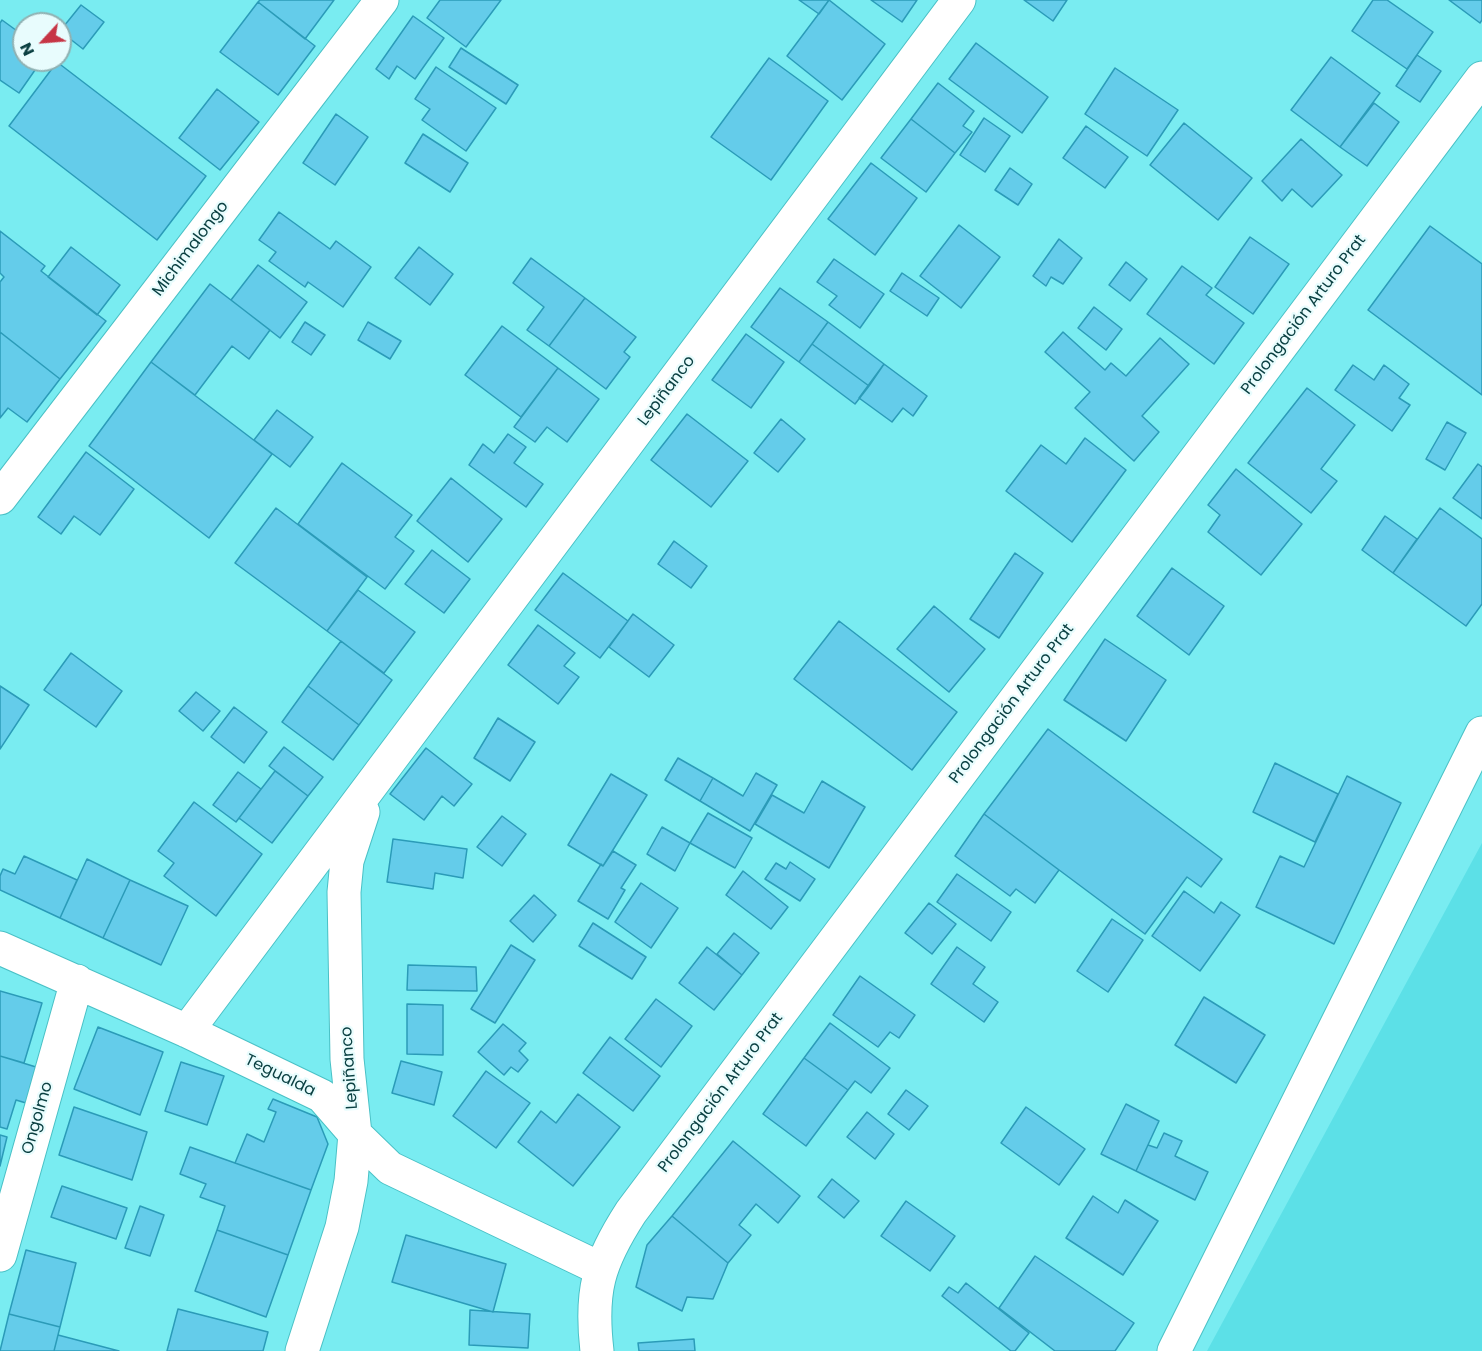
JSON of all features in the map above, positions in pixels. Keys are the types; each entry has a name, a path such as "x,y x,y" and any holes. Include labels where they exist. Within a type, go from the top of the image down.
{"street":[{"name":"Michimalongo","path":"0,498 382,0"},
{"name":"Lepiñanco","path":"187,1031 959,0"},
{"name":"Prolongación Arturo Prat","path":"597,1351 594,1324 595,1293 601,1269 615,1237 631,1212 1482,78"},
{"path":"1174,1351 1482,733"},
{"name":"Lepiñanco","path":"302,1351 342,1227 351,1181 355,1134 347,1059 344,892 347,861 357,826 375,782"},
{"name":"Tegualda","path":"0,948 187,1031 322,1096 355,1134 390,1168 601,1269"},
{"name":"Ongolmo","path":"0,1255 77,981"}],"shaded area":[{"path":"1482,843 1482,1351 1207,1351"}],"building":[{"path":"260,0 334,0 305,39 258,2"},
{"path":"440,0 501,0 466,47 427,18"},
{"path":"799,0 829,0 819,14"},
{"path":"829,0 885,44 842,100 787,56"},
{"path":"871,0 917,0 902,22"},
{"path":"1024,0 1067,0 1053,21"},
{"path":"1373,0 1387,0 1433,32 1407,69 1352,31"},
{"path":"1449,0 1482,0 1480,23"},
{"path":"258,2 315,46 278,95 220,52"},
{"path":"81,5 104,22 83,49 72,40 72,16"},
{"path":"413,16 444,38 415,79 397,66 389,79 376,69"},
{"path":"2,20 12,27 12,72 34,72 19,93 0,80 0,23"},
{"path":"976,43 1048,97 1022,133 949,79"},
{"path":"461,48 518,85 506,104 449,67"},
{"path":"1417,55 1441,71 1420,102 1396,86"},
{"path":"1331,57 1380,93 1340,147 1291,110"},
{"path":"769,58 828,101 771,180 711,137"},
{"path":"436,67 496,108 466,151 422,120 430,109 415,99"},
{"path":"1115,68 1178,110 1147,156 1085,114"},
{"path":"50,72 70,72 206,176 157,240 9,126"},
{"path":"938,83 974,111 963,126 972,132 955,153 911,119"},
{"path":"217,89 259,122 220,170 179,138"},
{"path":"1374,103 1399,122 1367,166 1340,147"},
{"path":"336,114 368,137 335,185 303,163"},
{"path":"984,118 1010,136 985,172 960,155"},
{"path":"911,119 955,153 926,192 881,158"},
{"path":"1184,123 1252,178 1218,220 1150,165"},
{"path":"1086,126 1128,157 1105,188 1063,158"},
{"path":"423,134 468,163 450,192 405,163"},
{"path":"1301,139 1342,175 1312,207 1292,189 1282,201 1262,181"},
{"path":"871,163 917,198 875,255 828,219"},
{"path":"1010,168 1032,184 1018,205 995,190"},
{"path":"279,212 330,249 336,241 371,267 343,307 308,282 305,287 269,261 276,252 259,240"},
{"path":"959,225 1000,257 961,308 920,276"},
{"path":"1430,226 1482,264 1482,395 1368,310"},
{"path":"0,231 45,266 41,271 106,321 60,379 0,332 0,282 4,277 0,273"},
{"path":"1250,237 1289,264 1253,314 1215,287"},
{"path":"1059,239 1082,258 1063,284 1051,277 1046,286 1033,276"},
{"path":"71,247 120,285 97,315 48,277"},
{"path":"419,247 453,274 430,305 395,278"},
{"path":"531,258 585,298 549,346 527,330 544,307 513,283"},
{"path":"834,259 884,294 860,328 829,305 837,296 817,282"},
{"path":"1126,262 1147,279 1130,301 1109,285"},
{"path":"258,265 307,302 280,338 231,300"},
{"path":"1182,266 1212,288 1206,295 1244,323 1214,364 1147,314"},
{"path":"902,273 939,298 927,316 890,291"},
{"path":"210,284 270,330 249,359 232,346 195,395 151,362"},
{"path":"780,288 828,322 799,362 751,327"},
{"path":"585,298 636,337 624,352 630,357 606,389 549,346"},
{"path":"1094,307 1122,329 1106,350 1078,328"},
{"path":"305,322 325,335 311,355 292,342"},
{"path":"368,322 401,341 390,359 358,340"},
{"path":"828,322 884,364 869,386 812,344"},
{"path":"502,326 558,368 521,417 465,375"},
{"path":"0,332 60,379 27,422 8,408 0,418"},
{"path":"1063,332 1105,370 1111,363 1126,376 1160,338 1189,364 1142,416 1159,432 1134,461 1075,408 1090,392 1045,352"},
{"path":"746,334 784,362 751,408 712,380"},
{"path":"812,344 869,386 855,404 799,362"},
{"path":"151,362 272,454 209,538 89,446"},
{"path":"884,364 927,396 913,416 903,408 892,422 859,398"},
{"path":"1353,365 1374,380 1384,365 1409,384 1399,398 1410,405 1392,431 1335,390"},
{"path":"558,368 599,399 567,442 547,427 535,442 514,427"},
{"path":"1307,388 1355,425 1321,469 1337,481 1311,513 1248,463"},
{"path":"277,410 313,437 290,467 254,440"},
{"path":"687,414 748,461 711,507 651,460"},
{"path":"781,419 805,439 778,472 754,453"},
{"path":"1447,422 1466,433 1445,470 1426,459"},
{"path":"508,434 526,447 514,463 543,484 526,507 469,465 483,444 494,453"},
{"path":"1085,438 1126,470 1072,542 1006,491 1041,445 1066,464"},
{"path":"86,452 134,489 100,535 74,516 61,534 38,517"},
{"path":"342,463 412,515 395,537 414,551 385,589 298,524"},
{"path":"1478,464 1482,467 1482,519 1453,498"},
{"path":"1236,469 1302,524 1261,575 1208,532 1220,515 1208,505"},
{"path":"451,478 502,519 468,562 417,521"},
{"path":"276,508 367,577 327,631 235,563"},
{"path":"1440,508 1482,539 1482,604 1466,626 1393,573"},
{"path":"1385,516 1417,539 1393,573 1362,550"},
{"path":"674,541 707,566 691,588 658,564"},
{"path":"432,550 470,579 444,613 405,584"},
{"path":"1015,553 1043,573 999,638 970,619"},
{"path":"1172,568 1224,606 1189,655 1137,616"},
{"path":"563,573 628,621 600,658 535,610"},
{"path":"358,590 415,632 384,673 327,631"},
{"path":"934,606 985,649 949,692 897,649"},
{"path":"633,614 674,645 649,677 609,647"},
{"path":"839,621 957,712 912,770 794,679"},
{"path":"538,625 575,653 564,666 579,677 558,704 508,665"},
{"path":"1105,639 1166,680 1126,741 1064,700"},
{"path":"341,641 392,680 359,725 308,686"},
{"path":"71,653 122,691 96,727 44,690"},
{"path":"0,686 29,705 0,749"},
{"path":"308,686 359,725 333,760 282,722"},
{"path":"196,692 220,711 203,731 179,711"},
{"path":"234,707 267,732 244,763 211,737"},
{"path":"498,718 535,742 510,781 474,758"},
{"path":"1048,729 1222,859 1201,887 1187,877 1145,934 984,814"},
{"path":"284,747 323,777 308,796 269,766"},
{"path":"426,748 472,784 454,806 442,796 424,820 390,794"},
{"path":"678,758 713,778 700,801 665,780"},
{"path":"1275,763 1338,794 1315,842 1253,812"},
{"path":"275,771 308,796 272,843 239,818"},
{"path":"238,772 261,789 236,822 213,805"},
{"path":"756,773 777,785 750,831 700,801 713,778 743,796"},
{"path":"611,774 647,795 603,866 568,845"},
{"path":"1347,776 1401,803 1334,944 1256,907 1280,856 1304,867"},
{"path":"822,781 865,807 829,868 755,824 772,795 804,813"},
{"path":"194,802 262,854 216,916 164,876 174,863 158,851"},
{"path":"708,813 752,838 735,868 690,843"},
{"path":"984,814 1059,870 1035,903 1016,889 1010,896 955,856"},
{"path":"502,816 526,834 502,866 477,847"},
{"path":"662,827 690,843 675,871 647,854"},
{"path":"393,839 467,849 463,878 435,873 433,889 387,882"},
{"path":"613,851 636,865 621,888 625,890 608,919 578,901 601,864 603,866"},
{"path":"24,856 77,880 60,918 0,890 0,876 3,869 15,874"},
{"path":"87,859 130,880 103,938 60,918"},
{"path":"790,862 815,879 800,901 765,879 776,863 786,869"},
{"path":"743,871 788,907 771,929 726,895"},
{"path":"957,874 1011,912 991,941 937,902"},
{"path":"130,880 188,906 161,965 103,938"},
{"path":"641,883 678,908 651,948 615,922"},
{"path":"1184,891 1214,913 1221,902 1240,915 1200,971 1152,936"},
{"path":"534,895 556,915 533,942 510,921"},
{"path":"929,903 956,924 932,954 905,933"},
{"path":"1112,919 1143,940 1108,992 1077,971"},
{"path":"593,923 646,957 632,979 579,946"},
{"path":"734,933 759,953 742,975 717,954"},
{"path":"511,945 535,960 495,1023 471,1009"},
{"path":"707,947 742,975 714,1010 679,983"},
{"path":"957,947 985,967 973,984 998,1002 984,1022 931,984"},
{"path":"408,965 476,967 477,991 407,990"},
{"path":"860,976 915,1015 899,1038 890,1032 878,1047 833,1015"},
{"path":"0,991 42,1003 24,1063 0,1056"},
{"path":"1204,997 1265,1035 1236,1083 1175,1045"},
{"path":"656,999 692,1026 661,1067 625,1039"},
{"path":"407,1004 443,1005 443,1055 407,1054"},
{"path":"830,1023 890,1068 871,1093 855,1081 848,1090 804,1058"},
{"path":"503,1024 526,1043 519,1051 528,1060 518,1072 511,1067 504,1075 478,1052"},
{"path":"98,1027 163,1052 140,1115 74,1089"},
{"path":"610,1037 660,1076 633,1111 583,1073"},
{"path":"0,1056 36,1067 26,1103 16,1100 7,1129 0,1127"},
{"path":"804,1058 848,1090 806,1146 763,1114"},
{"path":"401,1061 442,1072 434,1105 392,1093"},
{"path":"181,1062 224,1076 207,1125 165,1111"},
{"path":"486,1071 530,1103 496,1148 453,1116"},
{"path":"906,1090 928,1106 909,1130 888,1114"},
{"path":"578,1094 620,1127 573,1186 518,1142 541,1111 556,1123"},
{"path":"273,1099 317,1117 328,1144 311,1190 235,1163 247,1134 264,1142 276,1112 268,1109"},
{"path":"1126,1104 1159,1121 1136,1171 1101,1154"},
{"path":"74,1107 147,1132 132,1180 59,1155"},
{"path":"1026,1107 1085,1149 1059,1185 1001,1143"},
{"path":"867,1112 894,1134 875,1159 847,1137"},
{"path":"1164,1133 1182,1141 1175,1156 1208,1172 1195,1200 1136,1171 1148,1145 1157,1148"},
{"path":"0,1135 7,1137 0,1166"},
{"path":"733,1141 800,1196 778,1223 756,1204 739,1225 751,1235 728,1263 672,1216"},
{"path":"190,1147 311,1190 288,1255 217,1230 225,1206 200,1197 206,1184 180,1174"},
{"path":"832,1179 859,1201 844,1218 818,1197"},
{"path":"62,1186 127,1208 116,1239 51,1217"},
{"path":"1093,1196 1118,1213 1125,1200 1158,1221 1123,1275 1066,1238"},
{"path":"906,1201 955,1236 930,1271 881,1236"},
{"path":"140,1206 164,1215 150,1256 125,1248"},
{"path":"672,1216 728,1263 713,1299 687,1297 682,1311 636,1287 647,1245"},
{"path":"217,1230 288,1255 266,1317 195,1291"},
{"path":"406,1235 506,1264 493,1312 392,1282"},
{"path":"26,1250 76,1263 60,1327 9,1314"},
{"path":"1035,1256 1134,1323 1115,1351 1055,1351 999,1308"},
{"path":"966,1283 1029,1333 1015,1351 1011,1351 942,1296 949,1287 958,1293"},
{"path":"178,1309 268,1332 263,1351 167,1351"},
{"path":"470,1310 530,1314 528,1348 469,1345"},
{"path":"9,1314 60,1327 54,1351 0,1351"},
{"path":"58,1335 119,1351 54,1351"},
{"path":"694,1339 695,1351 639,1351 638,1343"}]}
